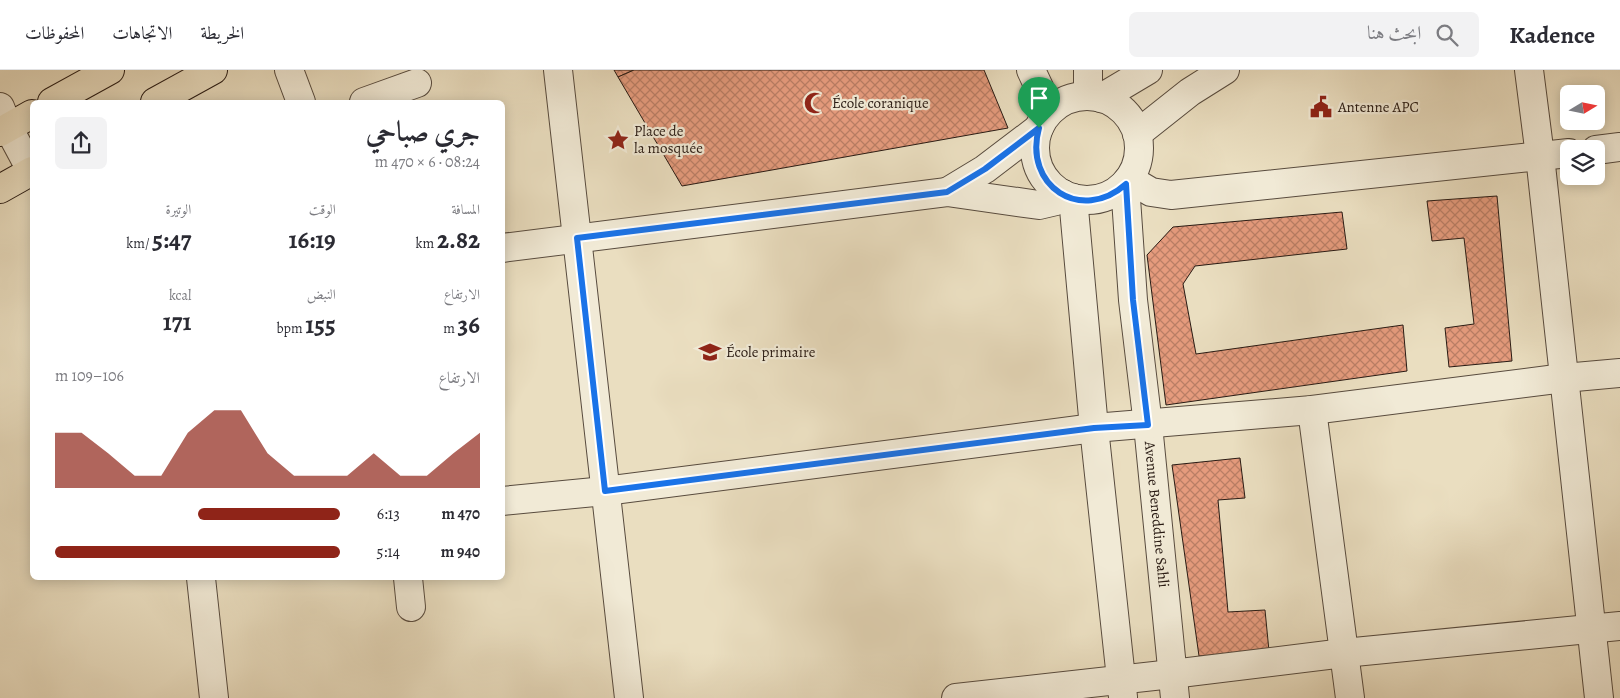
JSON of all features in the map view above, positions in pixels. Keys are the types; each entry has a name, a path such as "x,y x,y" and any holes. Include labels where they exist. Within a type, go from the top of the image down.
{"main road":[{"path":"56,100 110,70"},
{"path":"164,100 214,70"},
{"path":"3,122 30,115"},
{"path":"0,189 30,173"}],"street":[{"path":"289,70 300,100"},
{"path":"558,70 629,698"},
{"path":"1031,70 1045,120 1036,140 1035,153 1038,166 1052,187 1068,196 1084,200 1096,200 1117,191 1127,182 1135,169 1138,158 1137,134 1132,122 1124,112 1092,88"},
{"path":"947,192 985,169 1068,100 1092,88 1148,70"},
{"path":"1137,134 1190,92 1225,70"},
{"path":"1529,70 1599,698"},
{"path":"370,100 417,83"},
{"path":"3,122 30,169"},
{"path":"1605,149 1620,147"},
{"path":"1127,182 1150,192 1172,196 1560,154"},
{"name":"Avenue Beneddine Sahli","path":"1127,182 1132,281 1174,686"},
{"path":"505,248 947,192 1039,205 1068,196"},
{"path":"1068,196 1122,689"},
{"path":"505,501 605,491 1094,428 1312,410 1564,378 1620,373"},
{"path":"1312,410 1350,698"},
{"path":"200,580 214,698"},
{"path":"408,580 411,607"},
{"path":"956,698 1174,686 1344,653 1620,626"}],"building":[{"path":"614,70 634,70 618,77"},
{"name":"École coranique","path":"634,70 984,70 1008,128 682,186 618,77"},
{"path":"1497,196 1512,361 1449,367 1445,328 1474,324 1464,238 1432,241 1427,201"},
{"path":"1342,212 1347,249 1195,266 1183,284 1196,354 1403,325 1407,371 1166,405 1147,255 1173,227"},
{"path":"1240,458 1245,498 1218,500 1228,612 1265,610 1269,651 1199,656 1172,465"}],"place":[{"name":"École coranique","path":"815,103"},
{"name":"Antenne APC","path":"1321,107"},
{"name":"Place de la mosquée","path":"618,140"},
{"name":"École primaire","path":"710,352"}],"route":[{"path":"1039,128 1035,153 1038,166 1052,187 1072,198 1096,200 1107,197 1126,184 1133,300 1148,425 1094,428 605,491 577,238 947,192 985,169 1039,128"}]}
